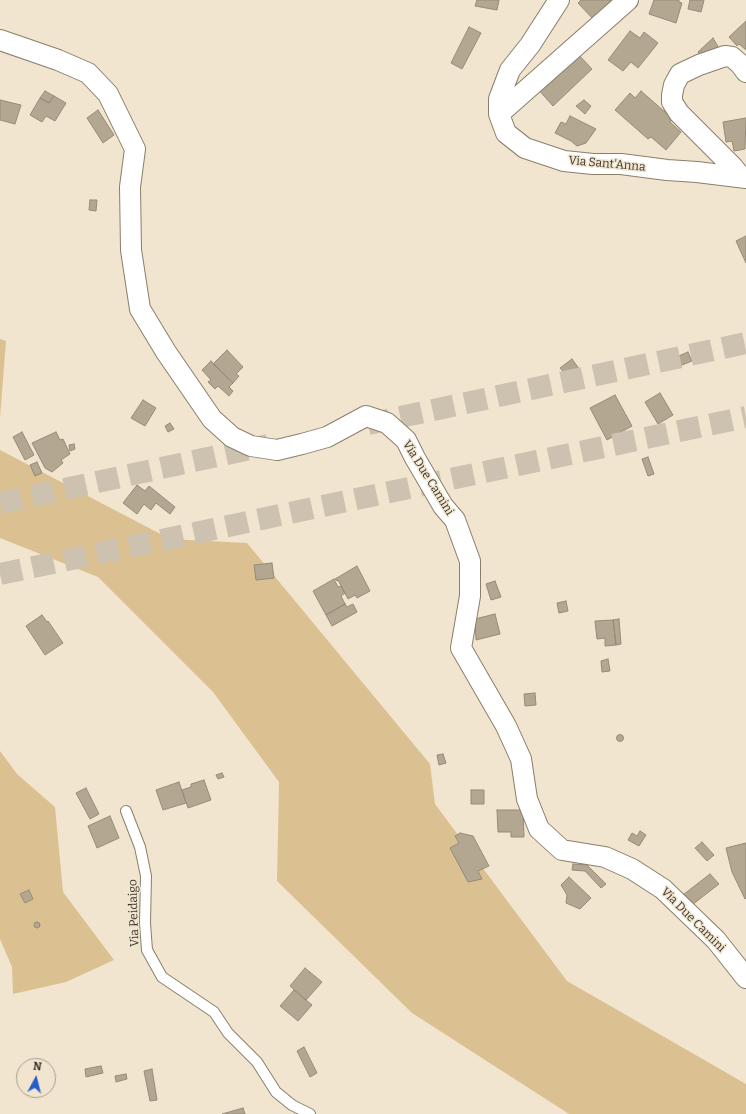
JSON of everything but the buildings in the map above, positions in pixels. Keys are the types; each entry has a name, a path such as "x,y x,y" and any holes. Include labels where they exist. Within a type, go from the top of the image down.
{"street":[{"name":"Via Sant'Anna","path":"559,0 530,45 510,70 499,99 499,114 506,133 525,148 564,160 593,164 621,164 743,178"},
{"path":"499,114 628,0"},
{"name":"Via Due Camini","path":"0,40 58,60 88,73 108,94 135,149 130,187 131,250 140,309 166,352 212,419 232,436 251,446 277,450 327,437 366,416 387,423 406,440 443,506 455,520 470,561 470,596 461,648 506,726 521,759 527,799 539,829 562,850 605,857 632,869 663,889 716,940 746,978"},
{"path":"743,178 734,167 679,113 672,102 672,95 674,85 680,74 699,65 725,56 732,57 746,72"}],"lane":[{"name":"Via Peidaigo","path":"126,811 140,847 146,876 145,923 147,950 162,977 214,1012 228,1033 257,1062 276,1092 292,1104 310,1114"}],"shaded area":[{"path":"0,339 6,341 0,418"},
{"path":"0,450 170,539 247,543 430,764 435,804 567,981 746,1084 746,1114 569,1114 412,1013 277,881 279,782 213,692 98,577 0,538"},
{"path":"0,751 17,774 55,807 63,892 114,960 66,982 13,994 12,967 0,939"}],"tunnel":[{"path":"368,424 746,343"},
{"path":"0,574 746,417"},
{"path":"0,503 268,445"}]}
